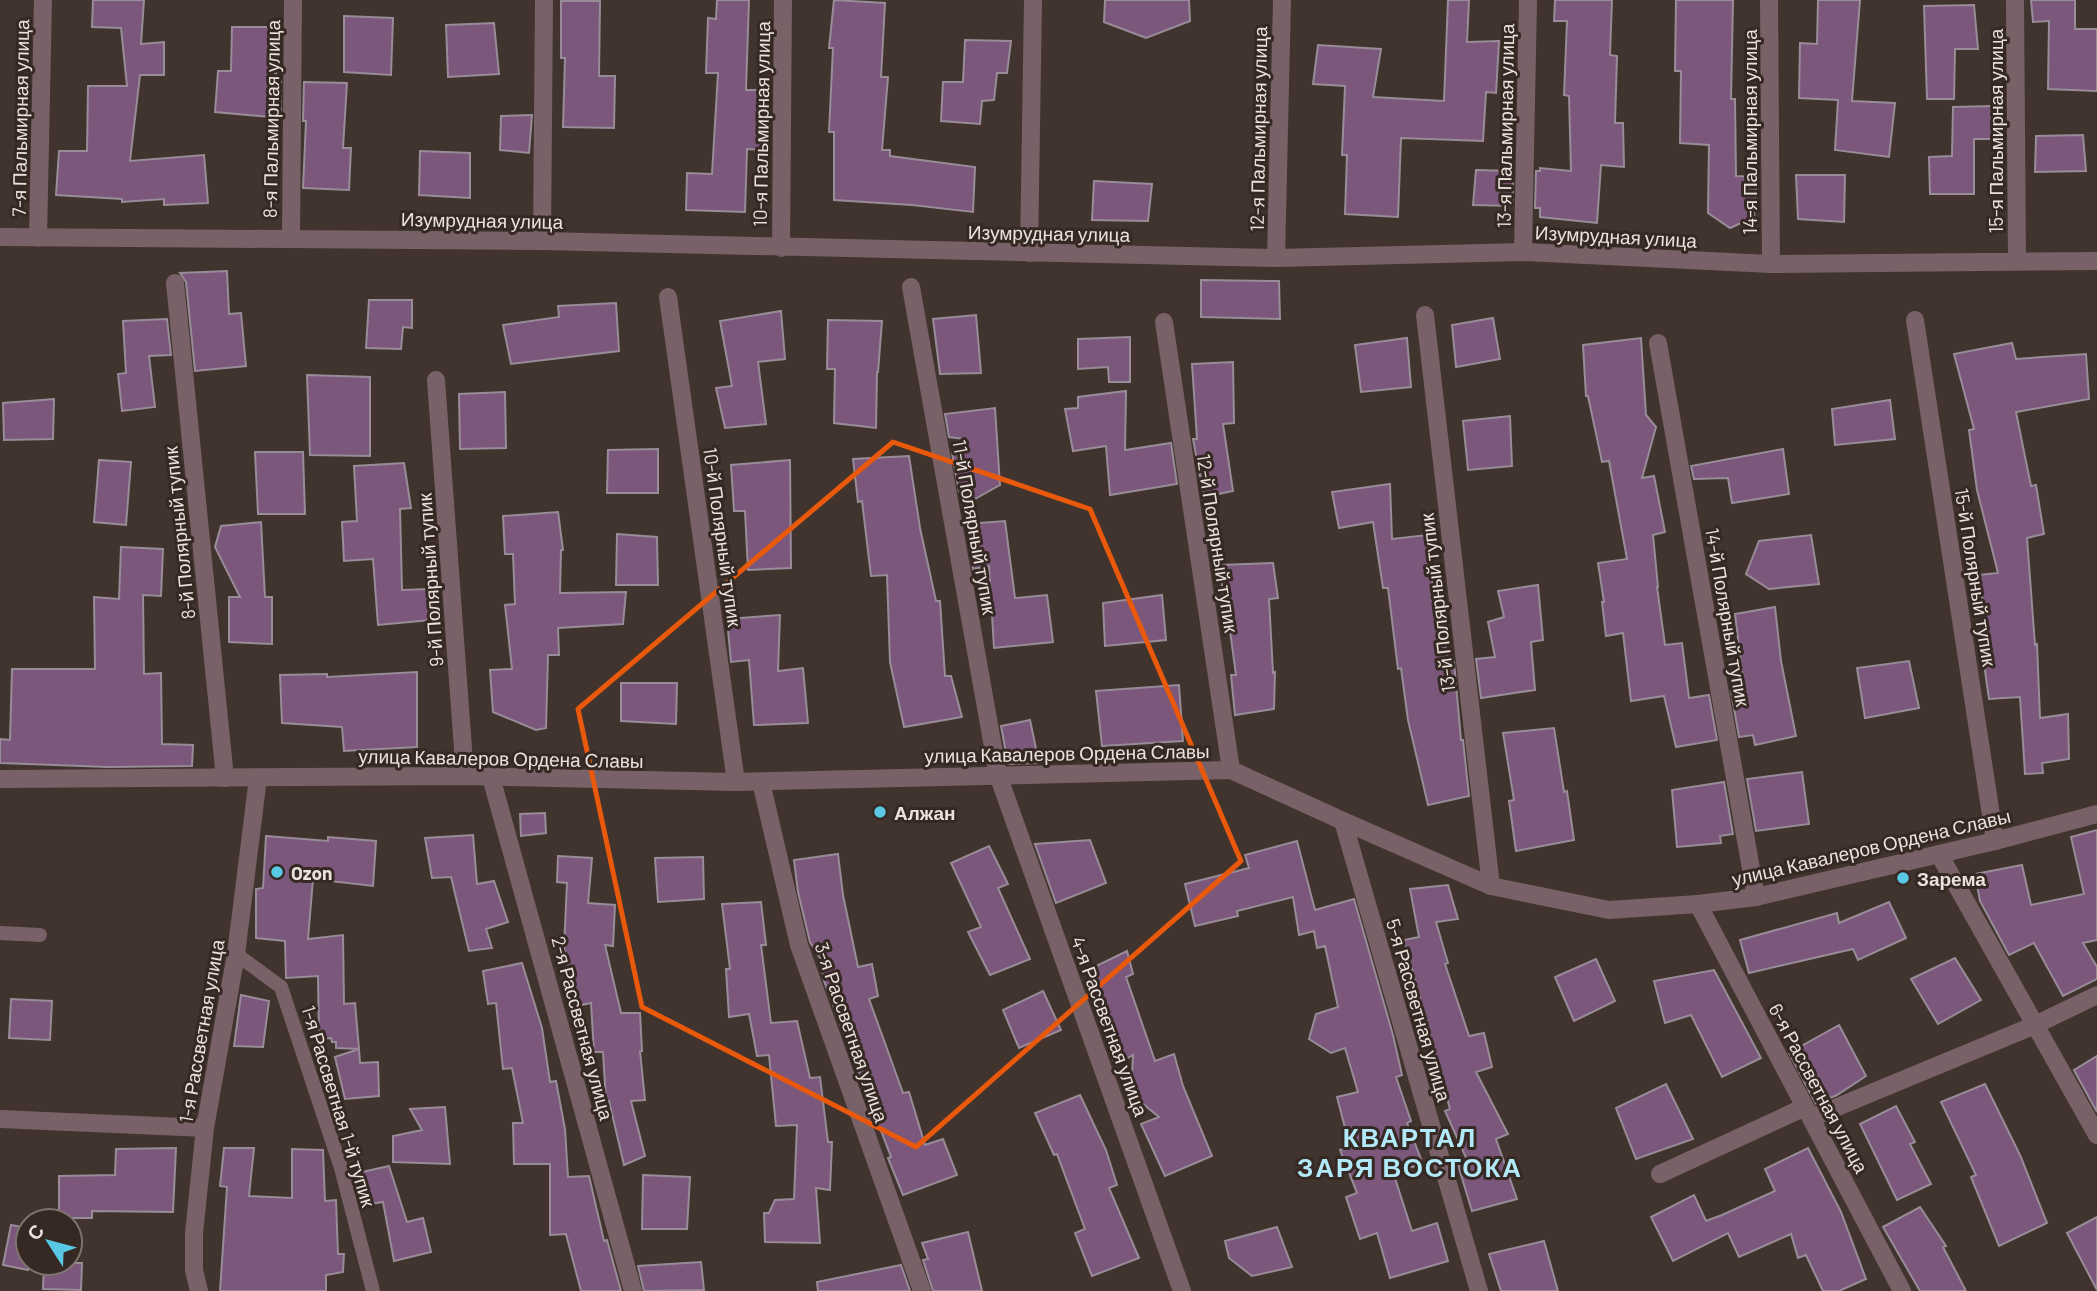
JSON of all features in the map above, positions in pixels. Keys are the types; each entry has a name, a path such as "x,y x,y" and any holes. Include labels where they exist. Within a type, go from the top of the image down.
{"street":[{"name":"7-я Пальмирная улица","path":"38,238 43,0"},
{"name":"8-я Пальмирная улица","path":"291,239 293,0"},
{"path":"542,241 544,0"},
{"name":"10-я Пальмирная улица","path":"781,248 783,0"},
{"path":"1029,253 1033,0"},
{"name":"12-я Пальмирная улица","path":"1276,258 1282,0"},
{"name":"13-я Пальмирная улица","path":"1524,252 1528,0"},
{"name":"14-я Пальмирная улица","path":"1769,0 1771,264"},
{"name":"15-я Пальмирная улица","path":"2015,0 2017,261"},
{"name":"Изумрудная улица","path":"0,237 542,241 1276,258 1524,252 1771,264 2097,261"},
{"name":"8-й Полярный тупик","path":"175,283 225,778"},
{"name":"11-й Полярный тупик","path":"911,287 998,775"},
{"name":"10-й Полярный тупик","path":"668,297 736,782"},
{"name":"13-й Полярный тупик","path":"1425,315 1491,886"},
{"name":"15-й Полярный тупик","path":"1915,320 1995,841"},
{"name":"12-й Полярный тупик","path":"1164,322 1231,770"},
{"name":"14-й Полярный тупик","path":"1658,343 1756,897"},
{"name":"9-й Полярный тупик","path":"436,380 465,776"},
{"name":"улица Кавалеров Ордена Славы","path":"0,779 465,776 761,782 1231,770 1491,886 1609,910 1756,897 1995,841 2097,814"},
{"name":"4-я Рассветная улица","path":"998,775 1182,1291"},
{"name":"2-я Рассветная улица","path":"491,777 633,1291"},
{"name":"1-я Рассветная улица","path":"199,1291 194,1270 194,1233 205,1128 236,954 258,778"},
{"name":"3-я Рассветная улица","path":"761,782 799,945 922,1291"},
{"name":"5-я Рассветная улица","path":"1343,821 1479,1291"},
{"path":"1938,854 2097,1135"},
{"name":"6-я Рассветная улица","path":"1698,904 1902,1291"},
{"path":"1660,1174 1808,1112 2035,1025 2097,996"},
{"path":"0,1119 205,1128"}],"lane":[{"path":"0,933 40,935"},
{"name":"1-я Рассветная 1-й тупик","path":"236,954 281,988 341,1167 373,1291"}],"highlighted area":[{"path":"893,442 1090,509 1241,861 916,1147 642,1007 578,709"}],"building":[{"path":"93,0 144,0 141,44 164,42 164,75 140,75 130,161 204,155 208,203 164,205 164,199 122,202 122,199 56,195 59,151 87,151 88,86 127,86 121,28 92,27"},
{"path":"717,0 749,0 746,90 764,90 762,150 747,149 745,212 686,210 687,173 712,174 718,73 706,73 708,18 716,19"},
{"path":"834,0 885,3 881,77 888,77 882,150 890,150 890,156 975,167 973,212 834,200 834,132 829,132 833,48 829,48"},
{"path":"1105,0 1189,0 1190,21 1146,38 1104,22"},
{"path":"1448,0 1469,0 1467,42 1499,41 1496,93 1486,92 1483,141 1401,138 1398,217 1345,214 1347,155 1342,155 1345,86 1313,84 1318,45 1381,49 1373,97 1444,101"},
{"path":"1555,0 1612,0 1610,55 1617,56 1615,123 1623,123 1624,167 1601,165 1597,223 1540,217 1540,208 1535,208 1536,171 1540,171 1540,168 1571,171 1569,96 1564,95 1567,21 1554,21"},
{"path":"1676,0 1733,0 1731,99 1735,99 1736,176 1757,177 1754,217 1730,228 1708,213 1709,145 1680,143 1681,71 1675,71"},
{"path":"1818,0 1860,0 1852,101 1895,103 1889,157 1835,150 1838,100 1799,98 1800,43 1817,44"},
{"path":"2031,0 2075,0 2075,29 2097,29 2097,91 2048,89 2049,21 2033,22"},
{"path":"561,1 600,1 599,76 615,76 614,128 563,127 565,58 561,58"},
{"path":"1974,5 1978,49 1955,49 1954,99 1927,99 1924,6"},
{"path":"344,16 393,18 391,75 344,72"},
{"path":"494,23 499,74 448,77 446,25"},
{"path":"232,27 275,27 269,71 276,71 276,81 281,81 281,118 215,112 218,71 231,71"},
{"path":"965,40 1011,41 1007,73 997,73 994,100 982,101 980,124 941,121 943,82 963,82"},
{"path":"304,82 347,83 343,148 351,148 349,190 303,188 306,121 303,121"},
{"path":"1992,106 1991,139 1974,139 1974,194 1930,194 1929,157 1952,156 1953,107"},
{"path":"532,115 529,153 500,150 501,116"},
{"path":"2083,135 2086,171 2035,172 2036,136"},
{"path":"420,151 470,153 470,198 419,195"},
{"path":"1476,170 1513,171 1513,206 1473,205"},
{"path":"1796,175 1845,175 1844,222 1798,219"},
{"path":"1094,181 1152,184 1148,221 1092,220"},
{"path":"227,271 229,314 241,313 246,366 195,371 186,282 180,273"},
{"path":"1201,280 1279,281 1280,319 1201,317"},
{"path":"369,300 412,300 412,328 403,327 401,349 366,348"},
{"path":"616,303 619,351 511,364 503,325 559,317 558,306"},
{"path":"781,311 785,359 758,362 766,424 725,428 716,388 732,386 720,321"},
{"path":"976,315 981,373 940,374 933,319"},
{"path":"1493,318 1500,359 1456,367 1452,325"},
{"path":"167,319 171,355 149,356 155,407 122,411 118,374 126,373 123,321"},
{"path":"828,320 882,321 877,372 876,428 834,423 835,369 827,369"},
{"path":"1130,337 1130,382 1109,382 1108,367 1078,369 1078,339"},
{"path":"1407,338 1411,387 1361,392 1355,345"},
{"path":"1641,338 1646,415 1656,427 1642,478 1654,476 1665,532 1653,535 1665,645 1682,643 1689,698 1709,695 1717,740 1676,747 1664,696 1631,701 1623,633 1606,636 1598,563 1627,559 1609,461 1602,462 1586,396 1583,345"},
{"path":"2012,343 2016,359 2086,354 2089,399 2016,412 2031,486 2036,485 2044,534 2027,538 2035,645 2037,644 2040,718 2068,714 2069,759 2042,763 2043,773 2025,774 2020,697 1989,699 1982,650 1989,649 1979,575 1998,573 1977,490 1969,430 1974,429 1954,354"},
{"path":"1233,362 1234,423 1223,424 1233,491 1204,497 1193,439 1197,439 1192,364"},
{"path":"307,375 370,377 370,456 310,455"},
{"path":"1126,391 1125,450 1171,443 1177,484 1110,495 1106,446 1073,451 1065,409 1078,408 1078,397"},
{"path":"505,392 506,448 460,449 459,394"},
{"path":"54,399 53,439 4,440 3,403"},
{"path":"1890,400 1895,439 1835,445 1832,409"},
{"path":"995,408 1000,485 975,499 959,492 952,453 964,452 965,439 949,437 945,414"},
{"path":"1510,416 1512,466 1468,470 1463,421"},
{"path":"658,449 658,493 607,493 608,450"},
{"path":"1783,449 1789,494 1732,503 1728,478 1694,479 1691,466"},
{"path":"255,452 303,452 305,514 258,514"},
{"path":"909,456 920,528 936,601 940,601 945,676 951,676 962,717 904,727 890,662 887,575 871,576 862,501 858,502 853,459"},
{"path":"99,460 131,462 126,525 94,522"},
{"path":"790,460 791,568 748,570 745,511 734,511 731,465"},
{"path":"404,463 411,508 400,509 402,590 428,589 430,620 378,625 373,559 344,561 342,522 357,521 354,466"},
{"path":"1390,484 1392,539 1427,535 1435,608 1449,663 1454,662 1469,796 1428,805 1408,720 1401,668 1398,669 1388,588 1383,588 1373,522 1339,528 1332,492"},
{"path":"558,512 563,550 560,593 626,592 623,624 558,628 559,655 548,655 546,728 536,730 493,712 490,670 512,669 505,605 515,604 513,554 505,554 503,516"},
{"path":"1005,521 1015,598 1047,595 1053,642 994,648 989,566 973,569 967,524"},
{"path":"261,522 265,597 272,597 272,644 229,642 229,597 240,597 215,547 221,526"},
{"path":"617,534 657,537 658,585 616,585"},
{"path":"1811,535 1819,584 1769,589 1746,574 1759,541"},
{"path":"121,547 163,549 161,596 143,595 144,674 161,673 162,744 193,745 192,766 108,767 0,763 0,739 10,740 12,669 95,669 94,597 119,599"},
{"path":"1273,563 1278,598 1269,599 1273,673 1275,672 1274,709 1235,715 1231,675 1236,675 1226,601 1223,601 1221,565"},
{"path":"1538,585 1543,640 1531,642 1535,690 1481,698 1476,659 1495,657 1488,622 1504,617 1498,591"},
{"path":"1162,595 1166,640 1105,646 1103,603"},
{"path":"1775,607 1781,661 1796,736 1755,745 1753,735 1739,737 1731,691 1744,688 1735,614"},
{"path":"780,615 778,671 803,668 808,723 754,725 749,660 731,662 727,619"},
{"path":"1909,661 1919,708 1865,718 1857,668"},
{"path":"417,672 417,747 344,751 342,727 282,723 280,675 327,674 327,677"},
{"path":"621,683 677,683 676,724 621,721"},
{"path":"1179,685 1183,741 1102,746 1096,691"},
{"path":"1030,720 1039,763 1008,764 1001,726"},
{"path":"1554,728 1574,840 1516,851 1509,801 1514,800 1503,733"},
{"path":"1802,772 1809,824 1756,831 1747,779"},
{"path":"1724,782 1733,834 1720,836 1721,843 1677,847 1672,790"},
{"path":"545,813 546,833 521,836 520,814"},
{"path":"2097,830 2097,940 2083,943 2097,967 2097,979 2063,996 2034,943 2009,955 1980,901 1975,874 2022,865 2031,905 2084,894 2071,837"},
{"path":"473,835 477,884 494,881 508,922 486,929 492,948 469,951 451,877 432,878 425,838"},
{"path":"266,836 328,841 328,837 376,841 373,886 313,879 308,939 343,935 344,1004 355,1003 359,1049 336,1048 336,1042 332,1042 331,1038 319,1040 318,976 286,978 285,941 256,938 256,889 263,888"},
{"path":"1090,840 1106,883 1056,903 1035,844"},
{"path":"1297,841 1315,910 1354,899 1393,1035 1402,1075 1396,1077 1411,1121 1407,1123 1423,1164 1393,1172 1412,1231 1437,1223 1448,1261 1390,1278 1377,1233 1360,1239 1346,1197 1357,1193 1340,1150 1350,1147 1337,1097 1358,1092 1345,1048 1331,1053 1309,1039 1316,1014 1338,1007 1325,946 1317,948 1314,931 1299,935 1293,897 1237,911 1238,916 1195,926 1185,884 1249,868 1245,855"},
{"path":"989,846 1008,884 998,888 1030,959 990,975 968,932 981,927 951,863"},
{"path":"838,854 843,895 858,967 872,964 878,996 869,999 903,1093 909,1092 925,1145 943,1139 957,1175 903,1195 824,981 820,958 810,942 798,892 794,860"},
{"path":"558,856 592,858 588,903 615,905 613,946 605,945 621,1013 640,1013 640,1051 645,1100 631,1101 645,1156 624,1165 609,1101 606,1101 603,1052 594,1052 591,1003 577,1006 564,948 567,883 557,882"},
{"path":"703,857 704,899 658,902 655,858"},
{"path":"1448,885 1458,919 1436,922 1448,963 1445,964 1469,1036 1484,1033 1492,1067 1476,1072 1508,1134 1496,1139 1517,1199 1472,1211 1458,1165 1468,1162 1445,1111 1450,1109 1404,940 1419,937 1410,889"},
{"path":"761,902 766,945 761,945 771,1023 797,1021 810,1078 820,1077 828,1142 832,1142 830,1190 816,1188 820,1243 765,1242 764,1213 769,1213 775,1200 794,1199 797,1125 776,1126 769,1055 757,1056 749,1014 729,1017 726,969 730,969 722,904"},
{"path":"1889,902 1906,938 1858,960 1853,949 1749,973 1740,940 1837,913 1839,923"},
{"path":"1127,951 1133,974 1126,977 1155,1061 1174,1054 1183,1086 1212,1156 1165,1176 1141,1124 1159,1117 1131,1094 1133,1055 1115,1065 1100,1022 1104,1020 1088,970"},
{"path":"1955,958 1981,1000 1938,1024 1911,979"},
{"path":"1596,959 1615,1001 1574,1021 1555,977"},
{"path":"522,963 542,1028 550,1082 556,1081 565,1129 568,1177 589,1176 604,1241 607,1240 621,1291 581,1291 566,1234 550,1235 550,1164 514,1164 513,1123 523,1123 512,1068 503,1069 496,1003 488,1004 483,971"},
{"path":"1714,970 1761,1058 1722,1077 1691,1015 1665,1023 1654,981"},
{"path":"1043,991 1061,1030 1019,1048 1003,1010"},
{"path":"241,995 269,1001 263,1047 234,1046"},
{"path":"11,999 52,1001 50,1040 9,1038"},
{"path":"1839,1025 1866,1076 1837,1095 1816,1104 1789,1053"},
{"path":"359,1049 360,1063 378,1062 379,1096 345,1099 335,1057"},
{"path":"2097,1056 2097,1112 2074,1070"},
{"path":"1666,1084 1693,1139 1636,1159 1616,1108"},
{"path":"1985,1084 2020,1155 2047,1223 1999,1246 1971,1177 1976,1175 1941,1102"},
{"path":"1080,1095 1106,1150 1117,1185 1109,1188 1139,1258 1092,1276 1075,1233 1085,1229 1057,1154 1054,1155 1035,1113"},
{"path":"1896,1106 1915,1142 1910,1144 1931,1184 1897,1200 1860,1124"},
{"path":"445,1107 450,1164 393,1162 393,1136 422,1130 410,1109"},
{"path":"176,1148 173,1212 92,1211 92,1218 84,1218 84,1207 59,1207 59,1176 115,1175 116,1149"},
{"path":"224,1148 254,1148 249,1196 292,1198 292,1149 323,1150 325,1201 336,1200 338,1254 344,1254 343,1272 326,1275 326,1291 220,1291 227,1187 220,1186"},
{"path":"1808,1148 1841,1212 1866,1279 1839,1291 1823,1291 1806,1255 1798,1258 1791,1234 1739,1257 1728,1233 1673,1261 1651,1217 1694,1195 1706,1221 1722,1215 1775,1191 1765,1169"},
{"path":"389,1166 407,1222 423,1218 431,1252 394,1261 383,1202 370,1204 362,1172"},
{"path":"643,1175 690,1177 687,1229 642,1229"},
{"path":"1920,1207 1946,1246 1943,1247 1966,1291 1920,1291 1883,1227"},
{"path":"2097,1217 2097,1290 2067,1233"},
{"path":"11,1225 14,1226 14,1267 3,1265"},
{"path":"1277,1227 1292,1267 1252,1276 1229,1258 1225,1241"},
{"path":"968,1232 982,1291 933,1291 923,1260 928,1259 922,1243"},
{"path":"1544,1241 1558,1291 1501,1291 1489,1254"},
{"path":"701,1262 704,1290 644,1291 638,1266"},
{"path":"901,1265 910,1291 818,1291 817,1282"},
{"path":"43,1277 81,1277 81,1290 43,1289"}],"place":[{"name":"Алжан","path":"880,812"},
{"name":"Ozon","path":"277,872"},
{"name":"Зарема","path":"1903,878"}],"district":[{"name":"КВАРТАЛ ЗАРЯ ВОСТОКА","path":"1410,1151"}]}
